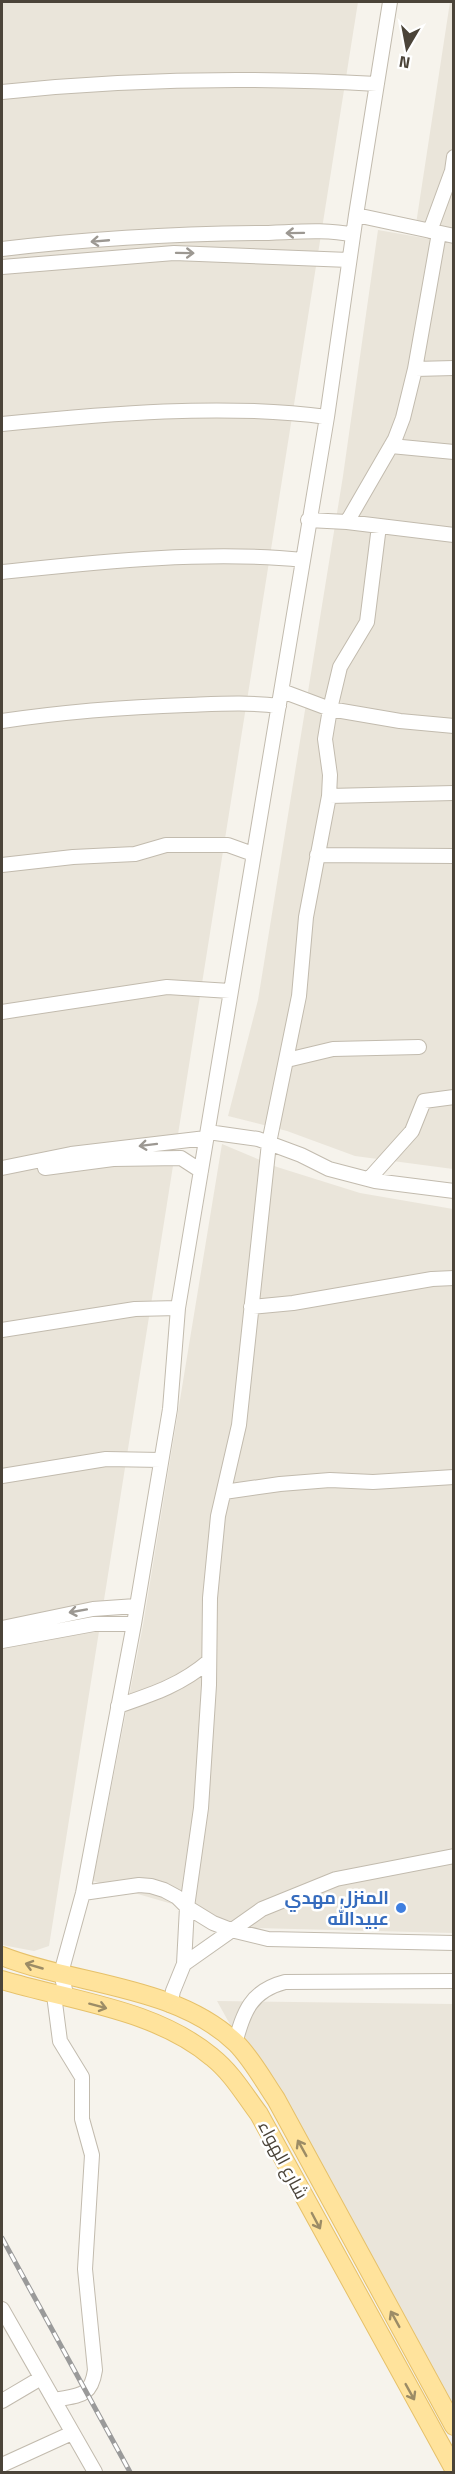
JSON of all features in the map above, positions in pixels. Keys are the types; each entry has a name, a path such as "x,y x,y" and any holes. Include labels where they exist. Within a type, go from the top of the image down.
{"main road":[{"name":"شارع الهواء","path":"2,1956 115,1987 170,2005 196,2016 236,2043 252,2062 276,2099 453,2425"},
{"name":"شارع الهواء","path":"2,1980 119,2012 171,2030 195,2043 239,2084 258,2114 453,2469"}],"street":[{"path":"54,2400 90,2390 95,2370 85,2269 92,2155 82,2119 82,2077 60,2041 61,1973 83,1893 134,1624 170,1409 178,1308 327,417 349,260 390,2"},
{"path":"2,92 221,79 377,84"},
{"path":"347,522 391,446 403,417 415,369 435,232 453,166"},
{"path":"356,215 453,237"},
{"path":"2,249 174,235 311,233 353,235"},
{"path":"2,267 174,253 349,260"},
{"path":"415,369 453,368"},
{"path":"2,424 207,411 281,412 327,417"},
{"path":"391,446 453,452"},
{"path":"308,520 347,522 453,535"},
{"path":"170,2005 184,1964 187,1907 201,1808 210,1598 219,1516 239,1425 269,1143 288,1060 299,996 306,917 329,796 330,775 325,739 340,667 367,622 379,526"},
{"path":"2,572 212,556 257,555 303,560"},
{"path":"282,691 330,709 400,721 453,726"},
{"path":"2,721 88,711 175,705 279,706"},
{"path":"329,796 453,793"},
{"path":"2,865 74,857 135,854 166,845 228,845 253,854"},
{"path":"317,855 453,856"},
{"path":"2,1012 167,987 230,991"},
{"path":"288,1060 333,1049 419,1047"},
{"path":"369,1179 412,1131 424,1101 453,1097"},
{"path":"2,1168 71,1154 207,1135 235,1135 269,1143 329,1169 369,1179 453,1191"},
{"path":"2,1174 113,1159 146,1157 181,1158 201,1171"},
{"path":"252,1308 432,1279 453,1278"},
{"path":"2,1330 135,1309 178,1308"},
{"path":"2,1476 106,1459 161,1460"},
{"path":"224,1492 330,1480 374,1482 453,1477"},
{"path":"2,1628 93,1609 136,1606"},
{"path":"2,1641 94,1624 134,1624"},
{"path":"118,1706 170,1688 193,1675 209,1660"},
{"path":"184,1964 231,1930 279,1901 336,1879 453,1856"},
{"path":"83,1893 139,1885 151,1886 177,1897 187,1907 231,1930 268,1939 453,1943"},
{"path":"236,2043 244,2014 250,2004 258,1994 273,1985 296,1982 453,1981"},
{"path":"2,2309 7,2332 41,2378 94,2472"},
{"path":"2,2401 41,2378"},
{"path":"2,2465 72,2433"}],"shaded area":[{"path":"2,2 358,2 49,1946 34,1951 2,1945"},
{"path":"450,2 453,2 453,231 416,224"},
{"path":"378,230 453,243 453,1169 355,1156 287,1131 228,1116 258,1000 343,476"},
{"path":"222,1144 277,1167 360,1193 453,1209 453,1933 255,1928 93,1881 143,1625"},
{"path":"217,2001 453,2004 453,2426"}],"railway":[{"path":"2,2238 130,2472"}],"place":[{"name":"المنزل مهدي عبيدالله","path":"401,1908"}]}
